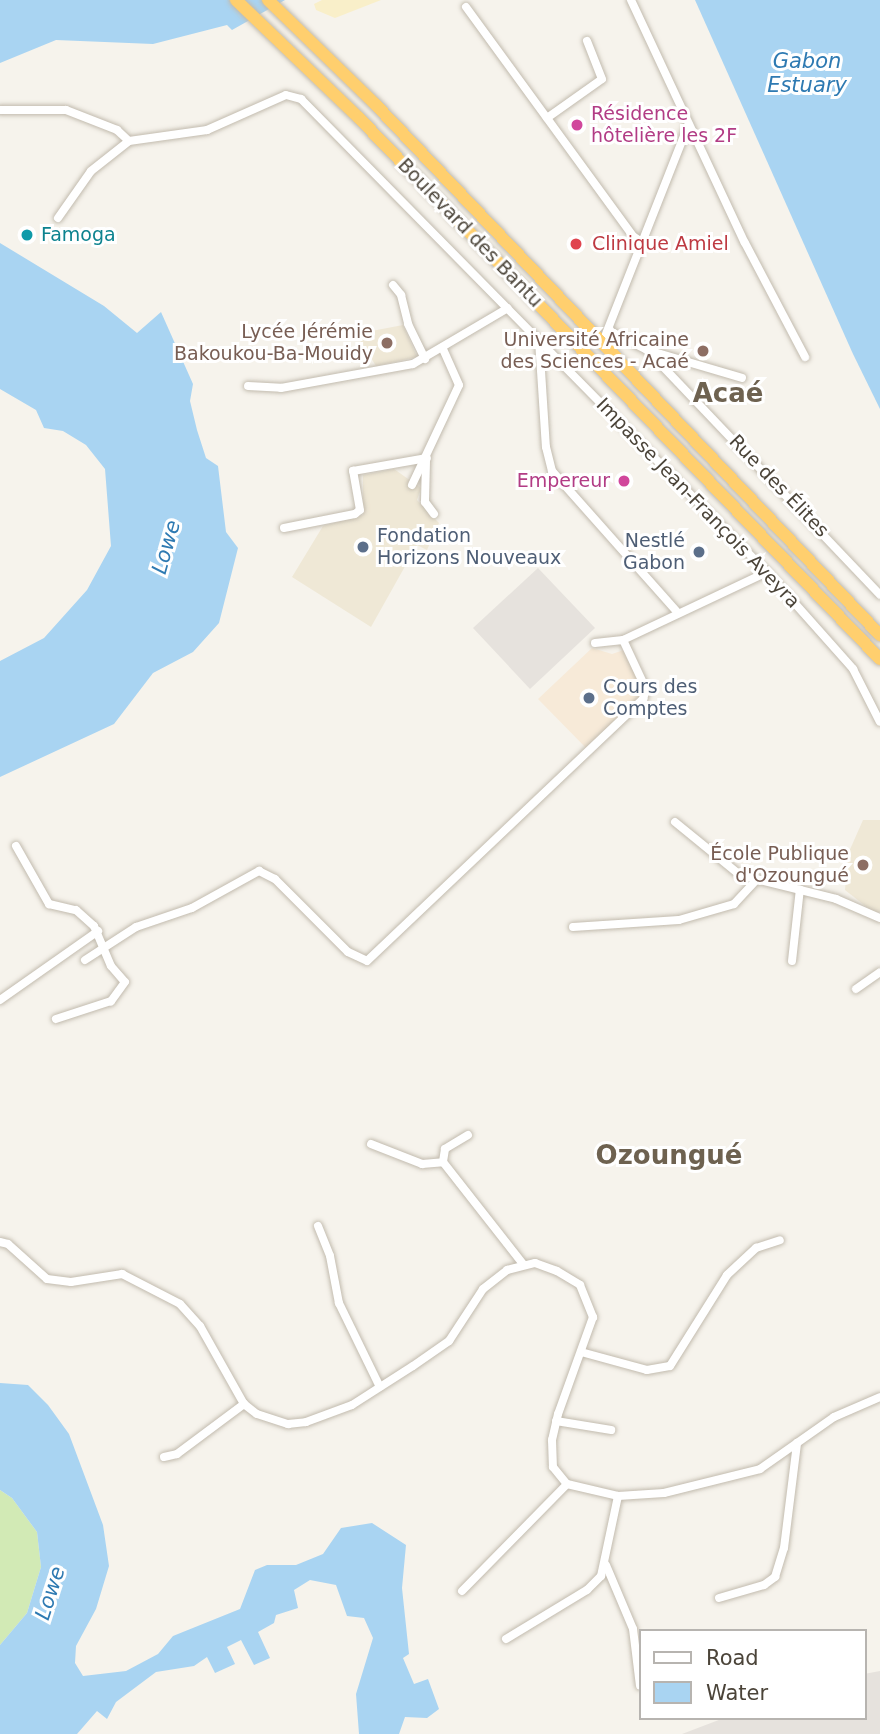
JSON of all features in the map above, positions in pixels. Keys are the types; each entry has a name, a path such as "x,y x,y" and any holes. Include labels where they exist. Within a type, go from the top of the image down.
{"highway":[{"name":"Boulevard des Bantu","path":"236,0 359,118 880,659"},
{"name":"Boulevard des Bantu","path":"268,0 350,78 880,635"}],"street":[{"path":"631,0 688,126 805,357"},
{"path":"466,7 634,237 642,242"},
{"path":"547,118 602,79 587,41"},
{"name":"Impasse Jean-François Aveyra","path":"129,141 207,130 286,95 301,99 767,572 853,669 880,722"},
{"path":"0,110 66,110 117,130 129,141 91,171 58,218"},
{"path":"602,344 688,126"},
{"path":"393,285 401,295 408,324 425,359"},
{"path":"248,386 282,388 425,359 508,308"},
{"path":"608,330 647,349 741,378"},
{"path":"539,340 546,447 552,471 678,613"},
{"path":"412,485 459,386 443,349"},
{"name":"Rue des Élites","path":"647,349 880,595"},
{"path":"427,458 425,502 434,514"},
{"path":"284,528 355,514 360,510 353,471 427,458"},
{"path":"595,643 623,640 767,572"},
{"path":"85,960 136,927 192,908 259,871 275,878 348,951 367,961 643,699 646,689 623,640"},
{"path":"675,822 740,875 800,888 880,918"},
{"path":"16,846 49,904 76,910 98,932 104,950 124,985 108,1003 56,1019"},
{"path":"573,927 612,928 679,920 734,904 756,880"},
{"path":"792,961 800,888"},
{"path":"0,1000 98,932"},
{"path":"856,989 880,972"},
{"path":"468,1135 445,1149 443,1162 523,1264"},
{"path":"371,1143 422,1164 443,1162"},
{"path":"318,1226 330,1256 339,1303 380,1387"},
{"path":"582,1352 647,1370 670,1366 727,1275 756,1248 780,1240"},
{"path":"0,1242 8,1244 47,1279 71,1282 122,1274 180,1304 200,1326 244,1404 272,1420 306,1422 352,1405 449,1340 494,1278 523,1264 546,1266 580,1285 593,1317 556,1421 551,1459 558,1476 567,1484 618,1496 664,1493 760,1469 834,1417 880,1396"},
{"path":"164,1457 177,1454 244,1404"},
{"path":"556,1421 611,1430"},
{"path":"719,1598 764,1585 775,1577 784,1548 797,1443"},
{"path":"462,1591 567,1484"},
{"path":"506,1639 587,1590 606,1565 618,1496"},
{"path":"606,1565 633,1629 638,1670"}],"shaded area":[{"name":"Lycée Jérémie Bakoukou-Ba-Mouidy","path":"403,325 417,357 376,366 356,334"},
{"name":"Fondation Horizons Nouveaux","path":"394,469 421,488 417,500 439,523 427,550 417,545 371,627 292,577 323,526 363,515 363,475"},
{"path":"538,568 595,628 530,689 473,628"},
{"name":"Cours des Comptes","path":"592,648 612,654 624,650 645,691 587,749 538,699"},
{"name":"École Publique d'Ozoungué","path":"863,820 880,820 880,912 873,912 845,890 848,854"},
{"path":"880,1671 880,1734 682,1734 719,1720 866,1720 866,1674"}],"green space":[{"path":"0,1490 12,1498 37,1532 41,1567 27,1613 0,1645"}],"sand":[{"path":"322,0 381,0 335,18 316,10 314,4"}],"water":[{"path":"0,0 285,0 232,30 227,25 153,44 56,40 0,63"},
{"name":"Gabon Estuary","path":"695,0 880,0 880,409 853,354"},
{"name":"Lowe","path":"0,243 104,306 137,333 161,312 193,384 190,401 197,430 206,458 218,466 226,532 238,548 219,623 193,652 153,673 114,724 0,777 0,661 44,638 87,590 111,546 105,469 86,445 63,431 44,428 36,410 0,389"},
{"name":"Lowe","path":"0,1383 28,1385 48,1405 69,1434 103,1525 109,1566 96,1609 76,1646 75,1663 83,1676 126,1671 158,1654 173,1636 240,1609 255,1570 267,1565 296,1565 323,1554 341,1528 372,1523 406,1545 402,1588 409,1654 403,1658 414,1684 428,1679 439,1709 427,1718 405,1717 399,1734 359,1734 356,1694 373,1638 364,1618 347,1616 336,1585 310,1580 294,1590 298,1608 276,1615 274,1623 258,1632 270,1658 254,1665 241,1640 227,1647 235,1664 215,1673 207,1657 194,1666 156,1672 116,1702 107,1719 97,1711 77,1734 0,1734 0,1645 27,1613 41,1567 37,1532 12,1498 0,1490"}],"place":[{"name":"Résidence hôtelière les 2F","path":"577,125"},
{"name":"Famoga","path":"27,235"},
{"name":"Clinique Amiel","path":"576,244"},
{"name":"Lycée Jérémie Bakoukou-Ba-Mouidy","path":"387,343"},
{"name":"Université Africaine des Sciences - Acaé","path":"703,351"},
{"name":"Empereur","path":"624,481"},
{"name":"Fondation Horizons Nouveaux","path":"363,547"},
{"name":"Nestlé Gabon","path":"699,552"},
{"name":"Cours des Comptes","path":"589,698"},
{"name":"École Publique d'Ozoungué","path":"863,865"}],"district":[{"name":"Acaé","path":"728,394"},
{"name":"Ozoungué","path":"669,1156"}]}
